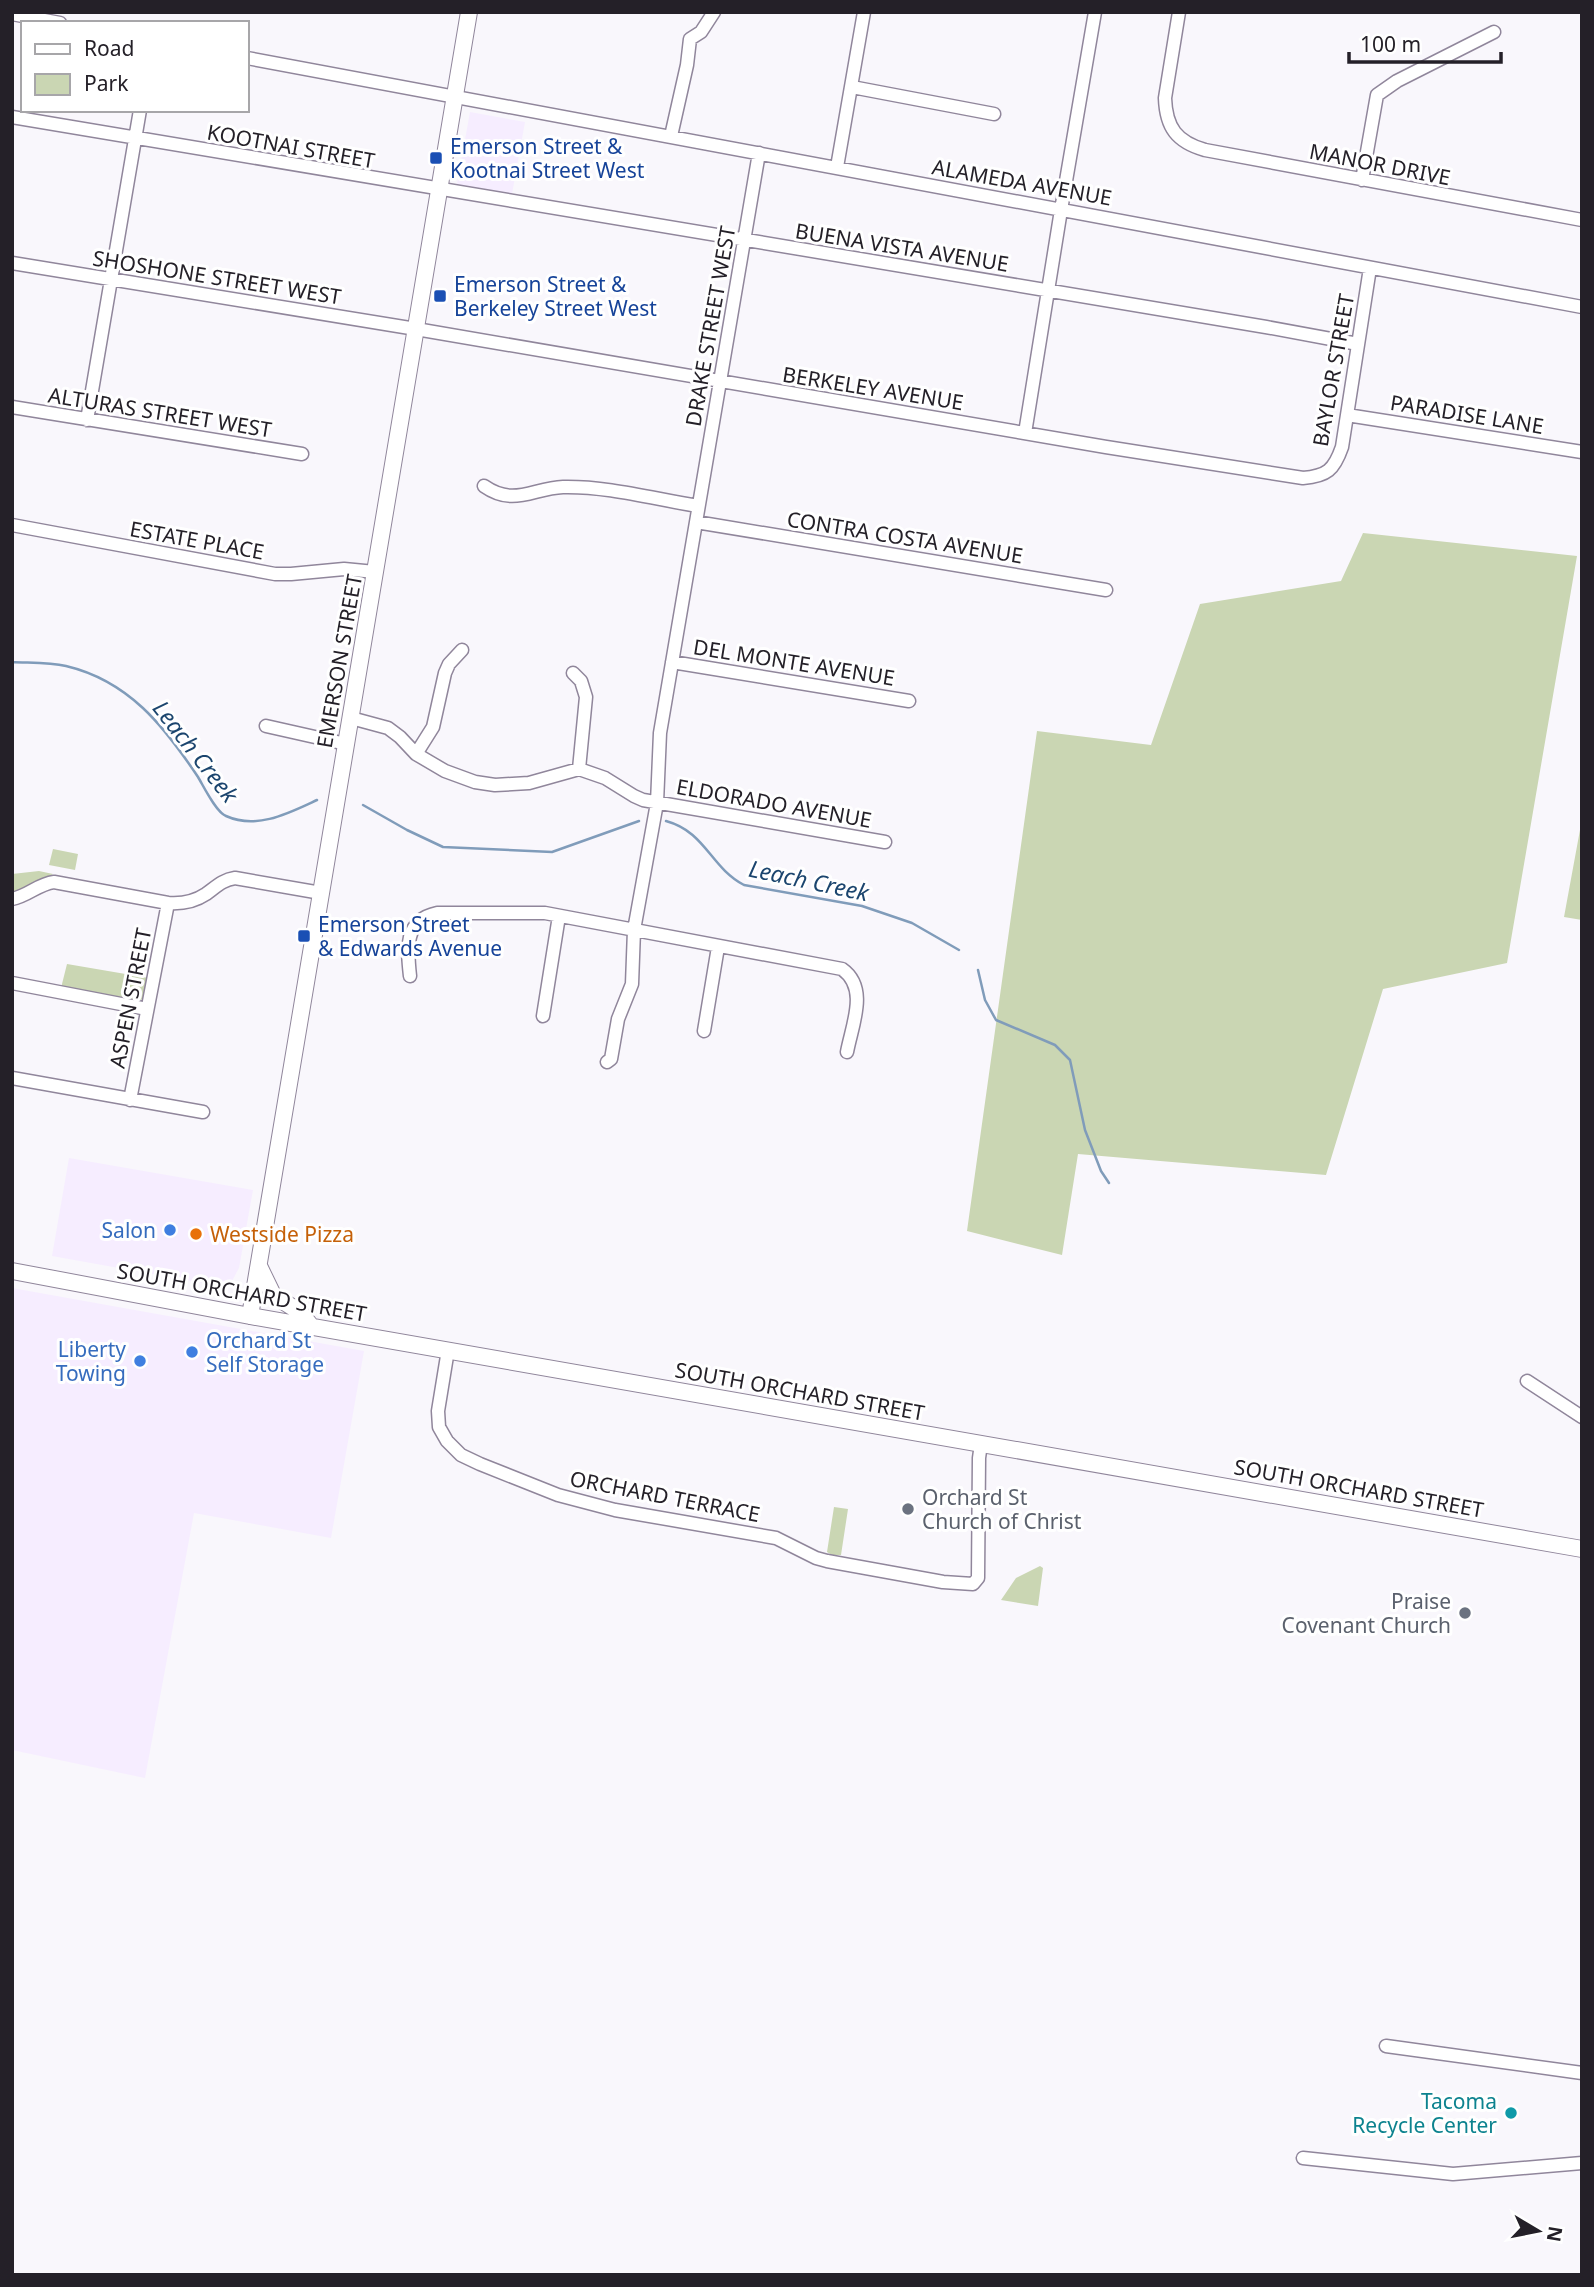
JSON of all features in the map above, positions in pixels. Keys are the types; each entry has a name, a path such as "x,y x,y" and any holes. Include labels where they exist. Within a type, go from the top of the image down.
{"main road":[{"name":"EMERSON STREET","path":"250,1316 469,12"},
{"path":"259,1266 274,1295 300,1312 311,1326"},
{"name":"SOUTH ORCHARD STREET","path":"12,1271 250,1316 1582,1549"}],"street":[{"path":"671,136 690,39 701,32 714,12"},
{"path":"837,167 864,12"},
{"path":"1025,432 1095,12"},
{"name":"MANOR DRIVE","path":"1179,12 1165,97 1167,117 1183,142 1205,150 1582,220"},
{"path":"12,14 49,21"},
{"path":"1362,180 1377,95 1397,81 1494,32"},
{"name":"ALAMEDA AVENUE","path":"248,58 1582,307"},
{"path":"852,87 994,114"},
{"path":"87,420 140,112"},
{"name":"KOOTNAI STREET","path":"12,117 439,190"},
{"name":"DRAKE STREET WEST","path":"696,522 759,153"},
{"name":"BUENA VISTA AVENUE","path":"439,190 1358,345"},
{"name":"SHOSHONE STREET WEST","path":"12,263 416,329"},
{"name":"BAYLOR STREET","path":"1325,474 1339,454 1370,268"},
{"name":"BERKELEY AVENUE","path":"416,329 1262,473 1303,478 1325,474"},
{"name":"ALTURAS STREET WEST","path":"12,407 302,454"},
{"name":"PARADISE LANE","path":"1347,415 1582,452"},
{"path":"485,486 493,493 513,497 559,488 580,487 698,506"},
{"path":"607,1062 611,1059 623,1002 632,984 634,930 657,803 660,733 696,522"},
{"name":"CONTRA COSTA AVENUE","path":"696,522 1107,590"},
{"name":"ESTATE PLACE","path":"12,525 275,574 344,569 375,572"},
{"path":"416,754 433,727 444,673 462,650"},
{"name":"DEL MONTE AVENUE","path":"672,662 909,701"},
{"path":"351,718 388,727 416,754 453,774 475,782 495,785 529,783 579,769 586,697 581,681 573,673"},
{"path":"266,726 346,744"},
{"name":"ELDORADO AVENUE","path":"579,769 605,778 634,796 657,803 885,842"},
{"path":"12,899 54,882 168,903 187,902 222,881 235,878 321,893"},
{"name":"ASPEN STREET","path":"130,1100 168,903"},
{"path":"410,976 408,954 413,928 417,921 428,915 510,911 545,913 718,947 838,966 849,973 859,994 847,1052"},
{"path":"543,1016 559,916"},
{"path":"704,1031 718,947"},
{"path":"12,983 148,1009"},
{"path":"12,1078 203,1112"},
{"name":"ORCHARD TERRACE","path":"447,1350 438,1411 439,1427 447,1441 461,1455 480,1464 558,1495 615,1510 776,1538 816,1558 934,1580 968,1585 978,1578 981,1444"},
{"path":"1527,1381 1582,1418"},
{"path":"1386,2046 1582,2073"},
{"path":"1303,2158 1453,2174 1582,2163"}],"shaded area":[{"path":"470,112 525,122 512,194 457,184"},
{"path":"69,1158 253,1190 239,1268 232,1281 219,1286 52,1256"},
{"path":"12,1288 364,1351 331,1538 194,1513 145,1778 12,1750"}],"green space":[{"path":"1363,533 1577,556 1507,963 1383,989 1326,1175 1078,1154 1062,1255 967,1231 1037,731 1151,745 1200,604 1341,581"},
{"path":"1582,819 1582,920 1564,917"},
{"path":"53,849 78,854 75,870 49,865"},
{"path":"39,871 53,874 25,892 12,895 12,874"},
{"path":"67,964 149,978 143,999 137,1001 61,988"},
{"path":"834,1507 848,1509 841,1555 827,1552"},
{"path":"1040,1566 1043,1568 1038,1606 1001,1600 1016,1578"}],"waterway":[{"name":"Leach Creek","path":"12,662 66,666 108,682 126,694 143,708 172,740 214,805 226,816 238,820 261,821 317,800"},
{"name":"Leach Creek","path":"363,805 443,847 552,852 639,821"},
{"name":"Leach Creek","path":"666,821 690,833 723,869 744,885 862,906 912,923 959,950"},
{"name":"Leach Creek","path":"978,970 985,1000 996,1020 1055,1045 1070,1060 1085,1130 1101,1171 1109,1183"}],"place":[{"name":"Emerson Street & Kootnai Street West","path":"436,158"},
{"name":"Emerson Street & Berkeley Street West","path":"440,296"},
{"name":"Emerson Street & Edwards Avenue","path":"304,936"},
{"name":"Salon","path":"170,1230"},
{"name":"Westside Pizza","path":"196,1234"},
{"name":"Orchard St Self Storage","path":"192,1352"},
{"name":"Liberty Towing","path":"140,1361"},
{"name":"Orchard St Church of Christ","path":"908,1509"},
{"name":"Praise Covenant Church","path":"1465,1613"},
{"name":"Tacoma Recycle Center","path":"1511,2113"}]}
